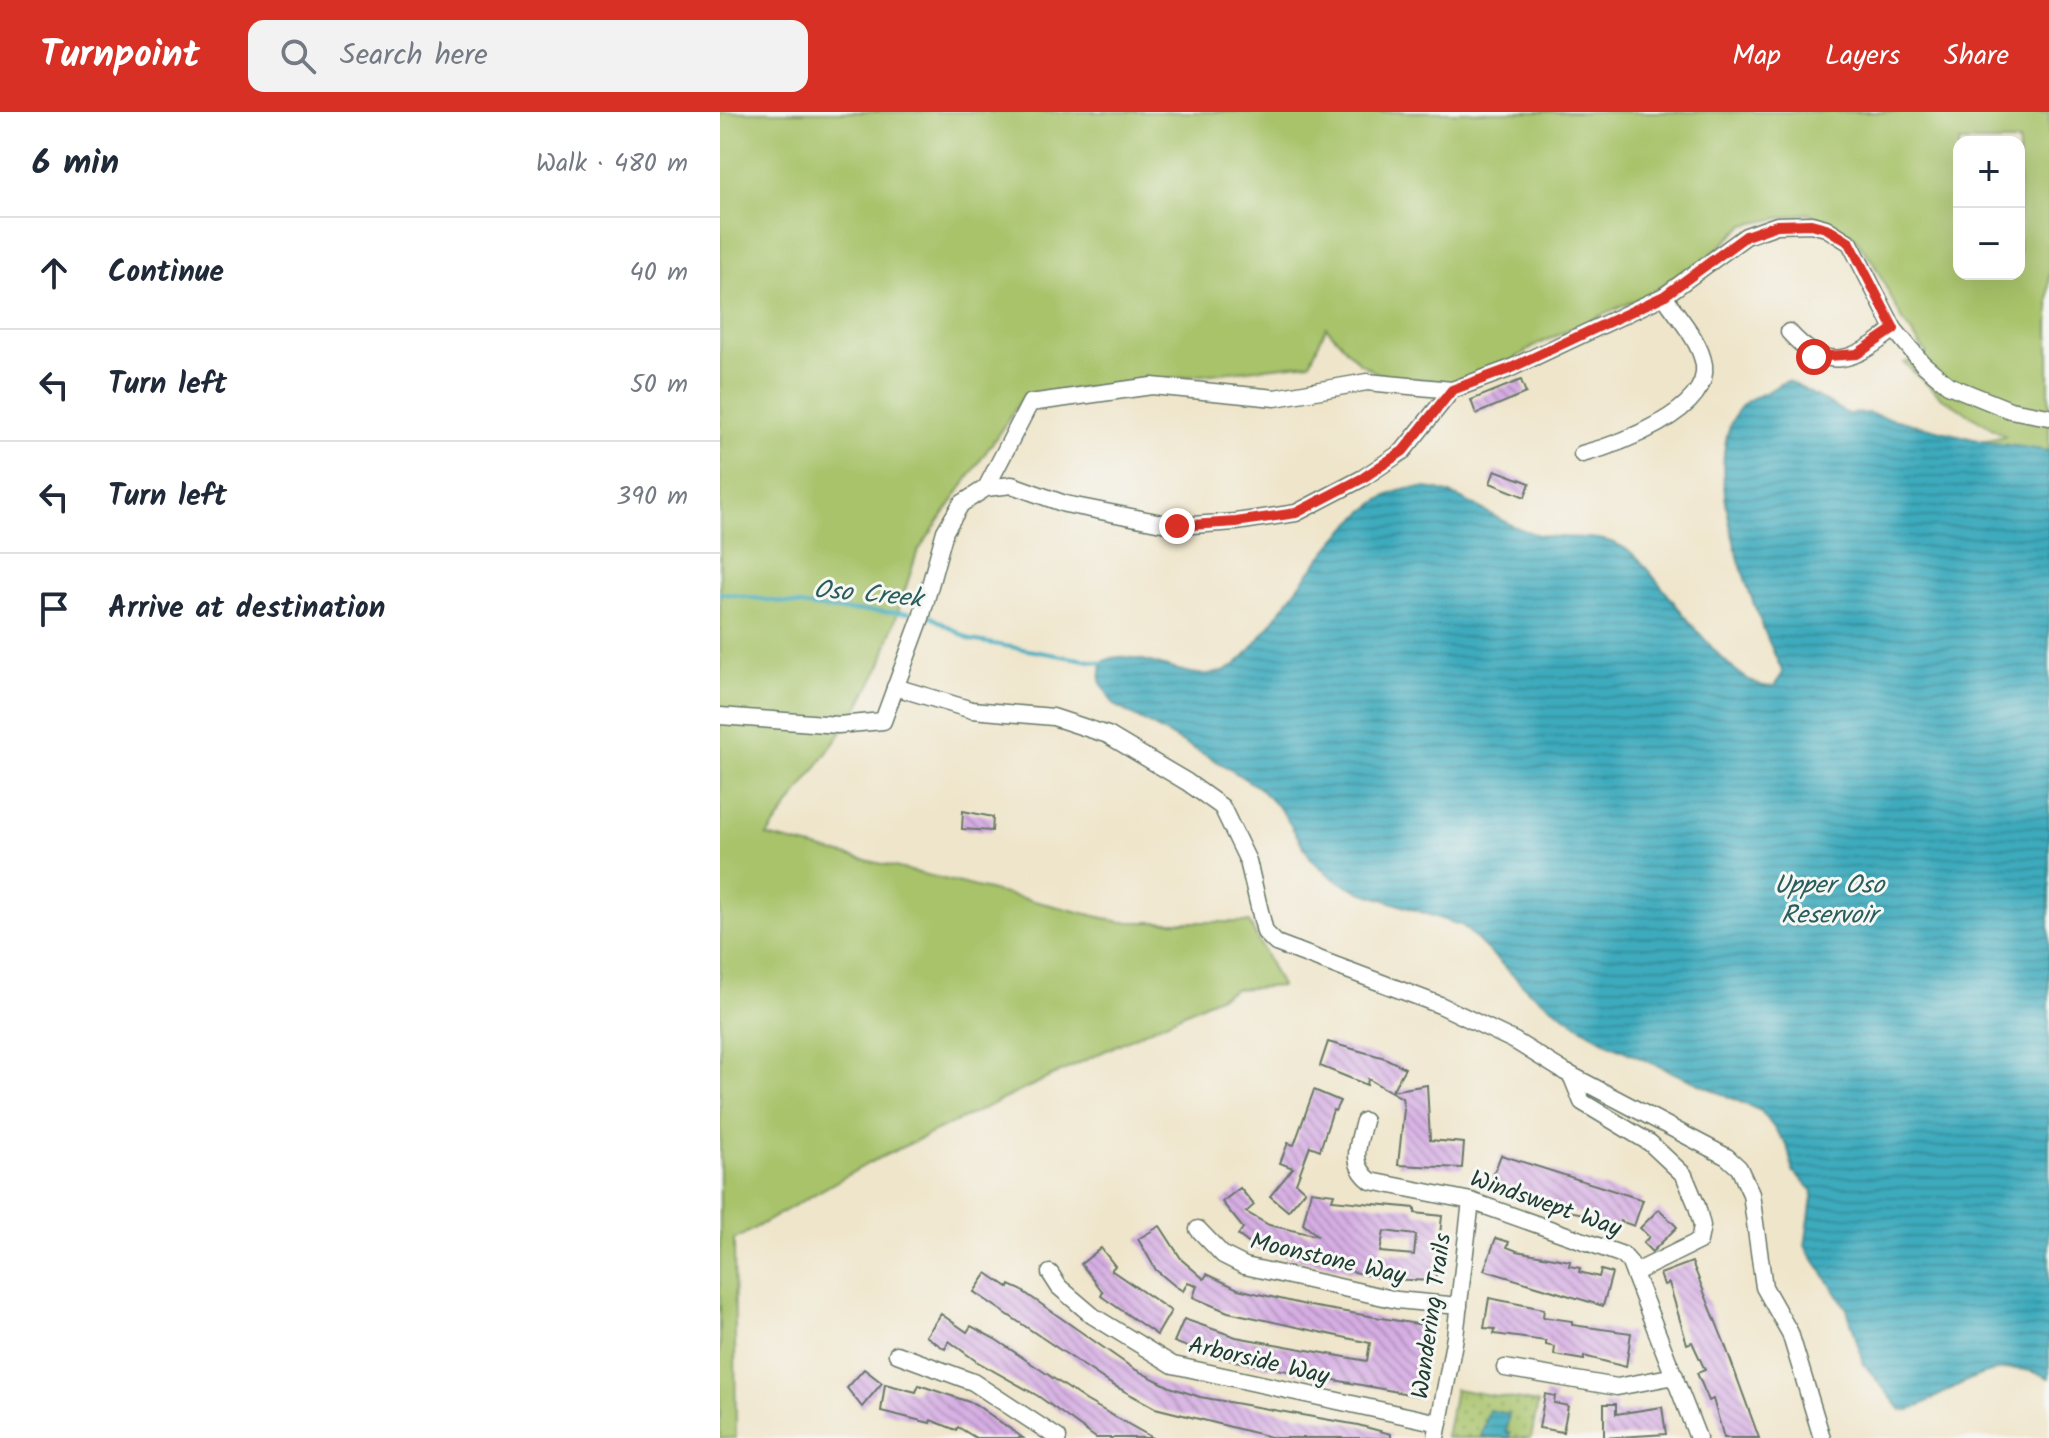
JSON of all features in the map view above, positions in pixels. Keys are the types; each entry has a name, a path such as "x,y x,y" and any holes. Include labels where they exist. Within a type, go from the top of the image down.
{"street":[{"path":"986,488 1030,403 1152,386 1275,398 1367,382 1452,390 1509,369 1664,296 1746,236 1777,225 1811,224 1826,228 1850,243 1894,329 1923,364 1948,385 2010,410 2049,417"},
{"path":"1582,454 1648,431 1688,400 1702,378 1703,362 1699,351 1664,296"},
{"path":"1789,332 1814,357 1829,358 1857,354 1894,329"},
{"path":"720,716 838,725 883,721 923,612 945,531 961,504 986,488 1012,485 1065,504 1177,526 1236,522 1296,513 1363,478 1403,451 1452,390"},
{"path":"895,687 972,710 1053,717 1108,735 1222,807 1248,861 1265,932 1276,943 1440,1005 1515,1041 1571,1075 1710,1145 1739,1168 1751,1194 1764,1287 1790,1333 1822,1438"},
{"path":"1571,1075 1582,1102 1669,1158 1684,1175 1697,1206 1702,1226 1699,1241 1634,1273"},
{"name":"Windswept Way","path":"1364,1121 1355,1160 1361,1173 1371,1181 1471,1201 1614,1249 1630,1263 1698,1438"},
{"name":"Wandering Trails","path":"1437,1430 1459,1306 1471,1201"},
{"name":"Moonstone Way","path":"1198,1229 1223,1255 1245,1266 1397,1300 1459,1306"},
{"name":"Arborside Way","path":"1050,1273 1059,1287 1093,1316 1173,1365 1437,1430"},
{"path":"897,1354 973,1382 1058,1438"},
{"path":"1505,1368 1617,1387 1675,1376"}],"green space":[{"path":"720,112 2049,112 2049,451 1982,441 2005,436 1942,398 1904,363 1927,354 1903,321 1873,262 1855,238 1827,220 1806,213 1744,225 1712,254 1649,294 1538,344 1512,360 1453,384 1379,374 1358,362 1326,327 1310,363 1025,395 917,553 881,664 854,715 767,836 1120,922 1249,922 1281,986 1235,989 869,1163 734,1240 736,1438 720,1438"},
{"path":"1455,1389 1538,1403 1531,1438 1446,1438"}],"water":[{"name":"Upper Oso Reservoir","path":"1789,381 1848,414 1868,413 1982,441 2049,451 2049,1378 2030,1371 1993,1371 1908,1411 1901,1410 1864,1364 1847,1309 1805,1246 1813,1191 1793,1171 1787,1145 1761,1111 1613,1046 1581,1027 1529,991 1463,926 1361,892 1334,879 1312,860 1282,811 1259,788 1114,705 1100,681 1102,663 1114,658 1128,657 1192,673 1208,674 1231,668 1248,653 1344,530 1381,500 1399,491 1419,488 1456,496 1527,531 1546,536 1591,538 1623,547 1647,568 1719,655 1757,684 1774,686 1783,673 1758,616 1734,544 1723,471 1726,439 1737,412 1750,399"},
{"path":"1489,1410 1509,1414 1506,1432 1510,1433 1509,1438 1481,1436"}],"building":[{"path":"1521,380 1526,393 1476,414 1471,400"},
{"path":"1495,470 1530,483 1525,497 1490,483"},
{"path":"963,811 993,817 992,831 962,829"},
{"path":"1328,1042 1385,1058 1405,1068 1392,1091 1427,1085 1430,1140 1464,1143 1462,1168 1398,1165 1404,1109 1402,1098 1368,1079 1367,1085 1320,1066"},
{"path":"1314,1090 1340,1101 1333,1110 1320,1150 1310,1146 1296,1183 1305,1191 1288,1211 1270,1196 1293,1168 1280,1163 1288,1143 1294,1145"},
{"path":"1501,1155 1643,1200 1634,1226 1620,1221 1618,1228 1588,1219 1590,1215 1541,1206 1527,1200 1528,1196 1501,1186 1499,1192 1488,1188"},
{"path":"1240,1188 1254,1205 1246,1212 1269,1225 1318,1236 1303,1224 1311,1191 1334,1194 1332,1200 1415,1208 1415,1213 1442,1216 1435,1281 1384,1279 1256,1249 1238,1235 1243,1228 1222,1202","holes":["1384,1231 1416,1235 1414,1255 1380,1252"]},
{"path":"1659,1209 1677,1227 1652,1252 1643,1243 1649,1237 1640,1228"},
{"path":"1160,1226 1182,1260 1204,1279 1207,1274 1238,1289 1310,1306 1429,1326 1419,1396 1214,1357 1174,1342 1184,1319 1236,1337 1367,1361 1370,1343 1228,1312 1193,1297 1197,1286 1188,1282 1183,1291 1175,1286 1156,1270 1138,1239"},
{"path":"1496,1238 1509,1242 1507,1247 1517,1251 1570,1261 1569,1266 1580,1268 1579,1272 1599,1277 1601,1270 1612,1273 1603,1306 1484,1270"},
{"path":"1101,1248 1115,1266 1111,1270 1171,1311 1157,1335 1101,1296 1103,1292 1081,1264"},
{"path":"1692,1262 1759,1438 1724,1438 1713,1399 1709,1401 1697,1373 1705,1370 1692,1342 1687,1344 1669,1283 1664,1285 1660,1274"},
{"path":"987,1273 1009,1288 1010,1285 1021,1290 1134,1369 1170,1387 1200,1397 1358,1425 1391,1434 1391,1438 1275,1438 1155,1408 1111,1384 974,1292"},
{"path":"1489,1298 1544,1309 1543,1317 1572,1321 1572,1325 1631,1333 1626,1367 1584,1356 1584,1360 1554,1355 1555,1347 1546,1345 1546,1341 1494,1334 1495,1329 1484,1328"},
{"path":"941,1314 967,1332 971,1326 995,1339 1087,1401 1153,1438 1096,1438 1038,1396 976,1361 949,1341 945,1349 926,1336"},
{"path":"864,1369 882,1383 862,1407 847,1388"},
{"path":"885,1384 916,1392 919,1385 975,1404 1023,1438 976,1438 958,1427 956,1430 931,1420 930,1423 881,1411"},
{"path":"1545,1394 1555,1396 1554,1403 1568,1406 1563,1432 1539,1428"},
{"path":"1604,1404 1616,1404 1616,1414 1662,1407 1666,1434 1604,1438"}],"waterway":[{"name":"Oso Creek","path":"720,593 834,610 916,613"},
{"name":"Oso Creek","path":"928,615 971,640 1102,663"}],"route":[{"path":"1177,526 1236,522 1296,513 1363,478 1403,451 1416,439 1452,390 1509,369 1664,296 1746,236 1777,225 1811,224 1826,228 1850,243 1894,329 1857,354 1814,357"}]}
